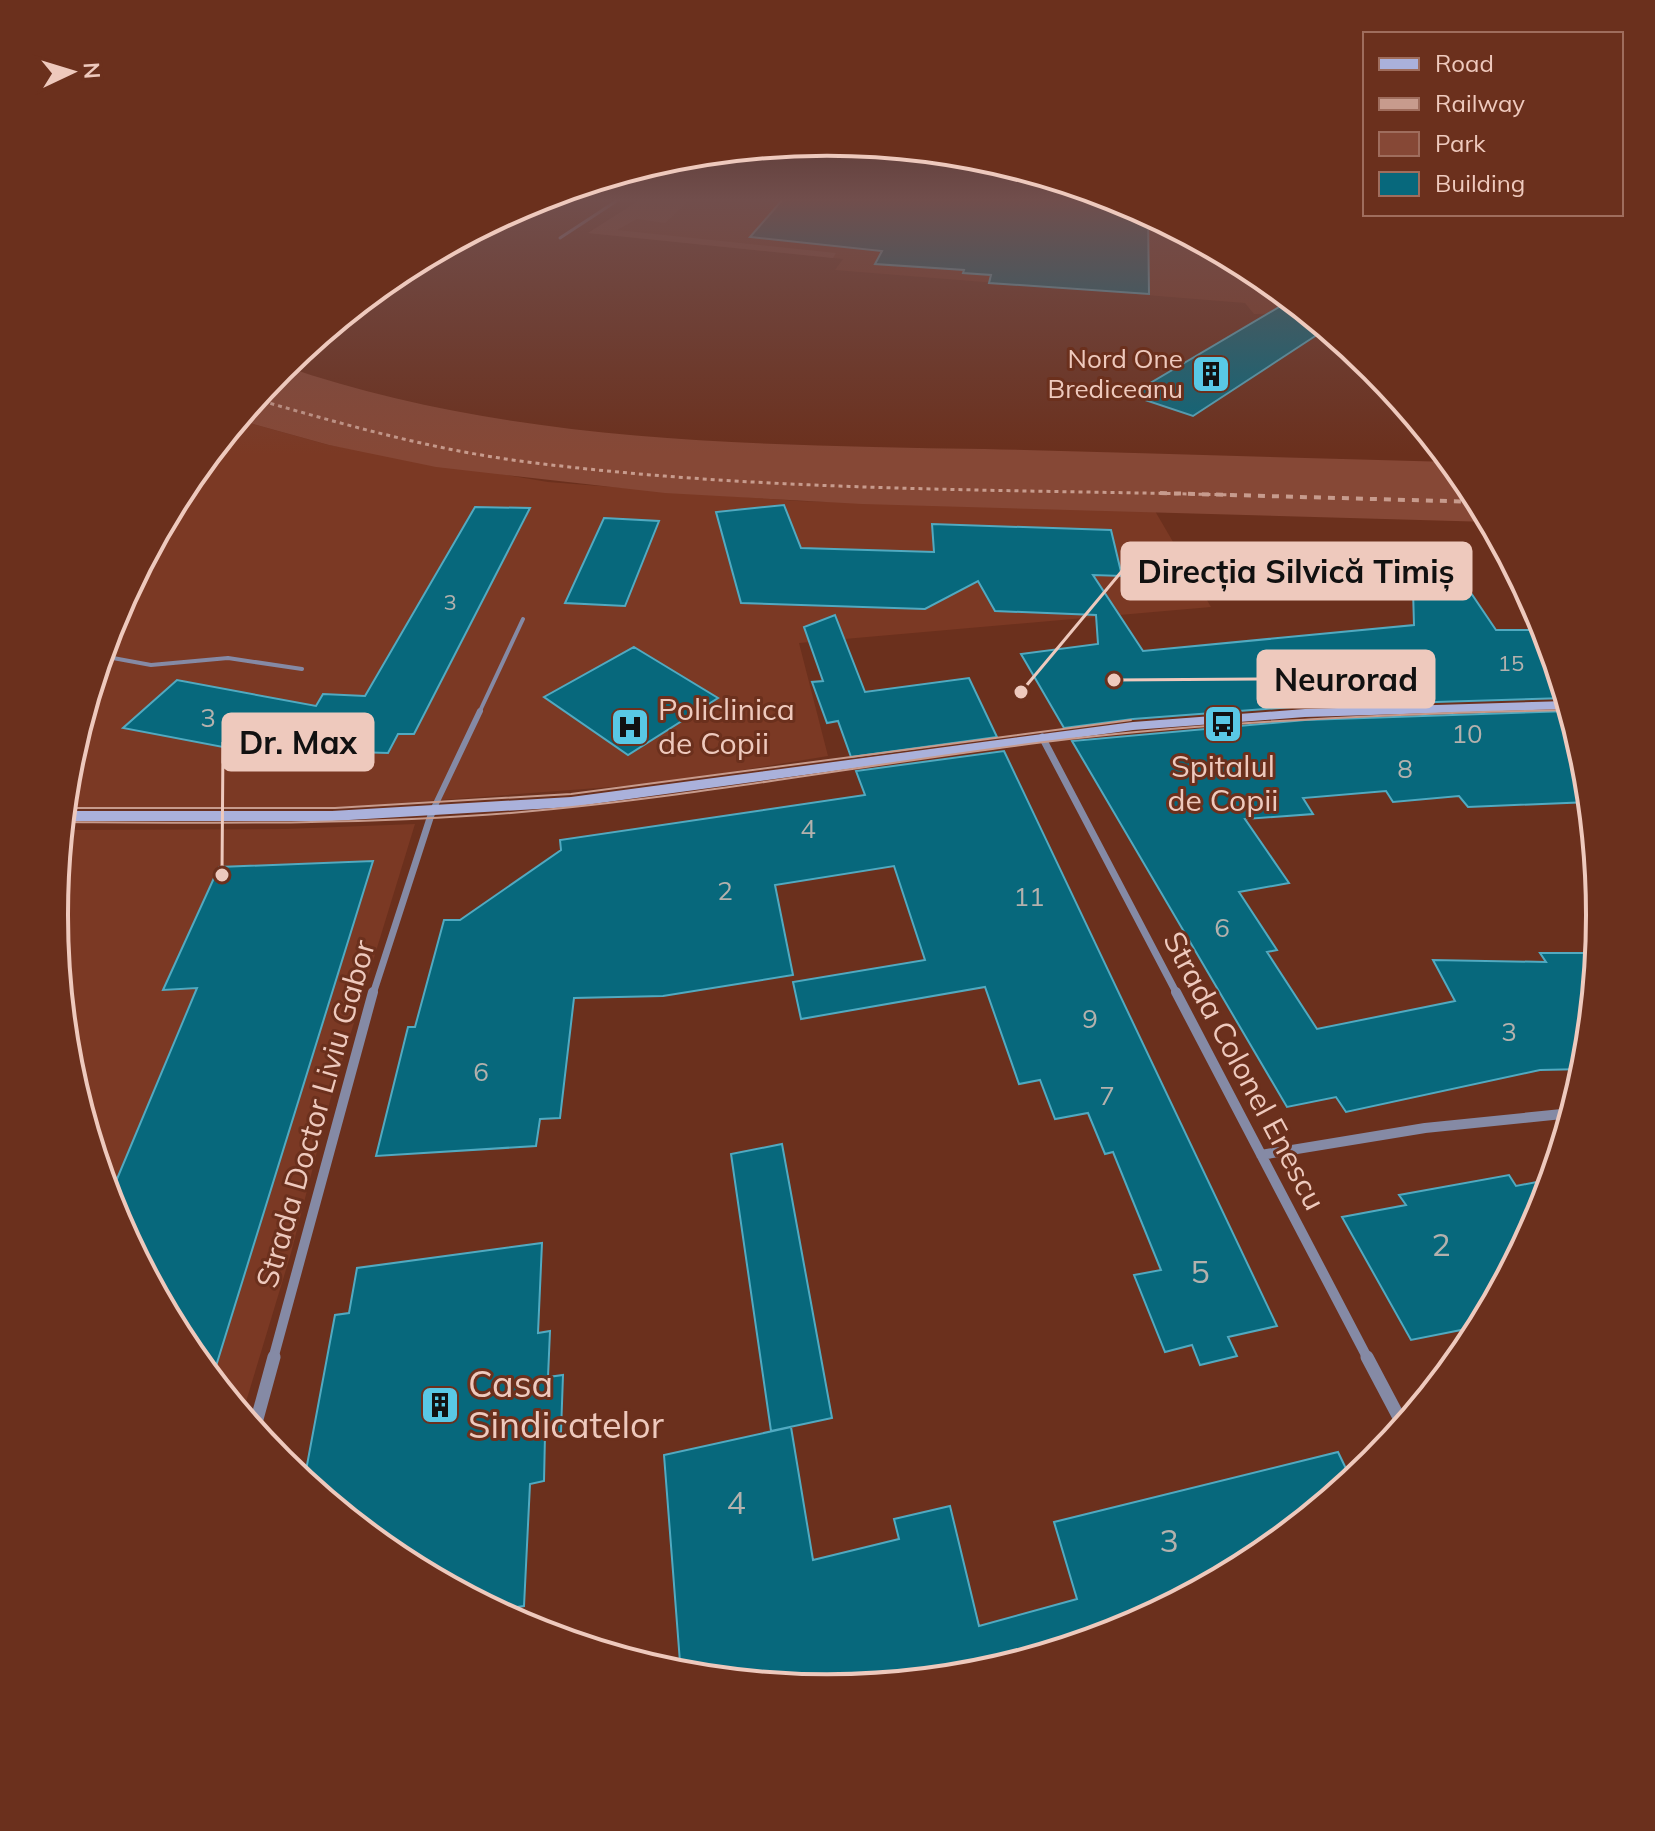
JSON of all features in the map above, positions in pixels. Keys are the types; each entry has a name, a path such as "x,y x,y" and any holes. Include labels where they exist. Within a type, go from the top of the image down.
{"street":[{"path":"74,816 332,816 587,801 1042,737 1248,716 1557,705"},
{"name":"Strada Colonel Enescu","path":"1042,737 1399,1417"},
{"name":"Strada Doctor Liviu Gabor","path":"257,1417 367,1011 432,812"},
{"path":"1261,1155 1425,1128 1560,1114"}],"lane":[{"path":"432,812 523,619"},
{"path":"113,658 151,665 228,658 302,669"}],"shaded area":[{"path":"1002,283 1248,283 1290,313 1254,314 1245,303"},
{"path":"250,423 329,445 548,482 798,501 1155,511 1211,607 799,643 828,756 664,783 335,808 75,808 94,719 108,671 146,580 196,494"},
{"path":"415,824 330,1101 291,1253 246,1403 196,1337 170,1295 146,1251 108,1160 94,1112 74,1015 68,916 70,866 73,830 285,829"}],"green space":[{"path":"298,370 368,392 454,411 630,435 808,445 1436,462 1476,522 862,504 665,493 436,467 329,445 250,423"}],"building":[{"path":"995,283 1149,283 1149,294"},
{"name":"Nord One Brediceanu","path":"1280,306 1317,335 1193,416 1130,395"},
{"path":"784,505 801,548 934,552 932,524 1111,530 1122,576 1093,575 1143,651 1414,625 1412,554 1446,556 1496,630 1531,630 1555,698 1305,706 1133,719 1064,728 1021,654 1098,644 1096,615 995,611 978,581 925,609 741,603 716,512"},
{"path":"475,507 530,508 414,734 398,734 388,753 252,749 249,752 123,728 177,680 316,706 323,694 365,696"},
{"path":"604,518 659,521 625,606 565,603"},
{"path":"835,615 865,692 969,678 997,737 851,757 838,721 827,723 812,682 823,681 804,627"},
{"name":"Policlinica de Copii","path":"634,647 718,698 628,755 544,697"},
{"path":"1559,711 1579,802 1468,807 1459,796 1393,802 1386,791 1303,798 1313,814 1245,819 1289,883 1239,892 1277,950 1267,952 1317,1029 1455,1001 1433,960 1546,962 1540,953 1585,953 1581,1015 1571,1069 1540,1070 1346,1112 1336,1097 1287,1107 1072,741 1305,720"},
{"path":"1004,751 1277,1326 1228,1337 1237,1356 1200,1365 1192,1345 1165,1352 1134,1275 1161,1270 1113,1152 1105,1154 1088,1113 1055,1119 1040,1080 1019,1084 985,987 801,1019 793,982 925,960 894,866 775,885 793,975 663,996 574,998 560,1118 540,1119 536,1146 376,1156 408,1027 415,1027 444,920 460,920 561,850 560,840 865,795 856,771"},
{"path":"373,861 216,1366 170,1295 146,1251 116,1181 197,988 163,990 219,867"},
{"path":"782,1144 832,1418 771,1431 731,1154"},
{"path":"1509,1175 1516,1186 1539,1182 1509,1251 1464,1329 1411,1340 1342,1217 1406,1205 1399,1195"},
{"name":"Casa Sindicatelor","path":"542,1243 538,1333 550,1331 548,1377 563,1375 561,1432 545,1435 544,1481 530,1484 524,1606 515,1607 492,1597 406,1547 365,1518 306,1468 335,1315 349,1313 357,1268"},
{"path":"791,1427 813,1560 899,1539 894,1519 950,1506 979,1626 1077,1599 1054,1522 1338,1452 1347,1470 1290,1518 1249,1547 1163,1597 1118,1617 1072,1635 976,1660 927,1669 828,1675 728,1669 680,1660 664,1455"}],"tram line":[{"path":"74,822 343,821 511,813 651,798 1132,732 1320,718 1558,710"},
{"path":"75,808 335,808 571,794 1131,720"}],"railway":[{"path":"268,402 453,450 609,471 787,484 1220,495"},
{"path":"1160,493 1220,495"},
{"path":"1220,495 1234,495"},
{"path":"1220,495 1464,502"}],"place":[{"name":"Nord One Brediceanu","path":"1211,374"},
{"name":"Neurorad","path":"1114,680"},
{"name":"Direcția Silvică Timiș","path":"1021,692"},
{"name":"Spitalul de Copii","path":"1223,724"},
{"name":"Policlinica de Copii","path":"630,727"},
{"name":"Dr. Max","path":"222,875"},
{"name":"Casa Sindicatelor","path":"440,1405"}]}
